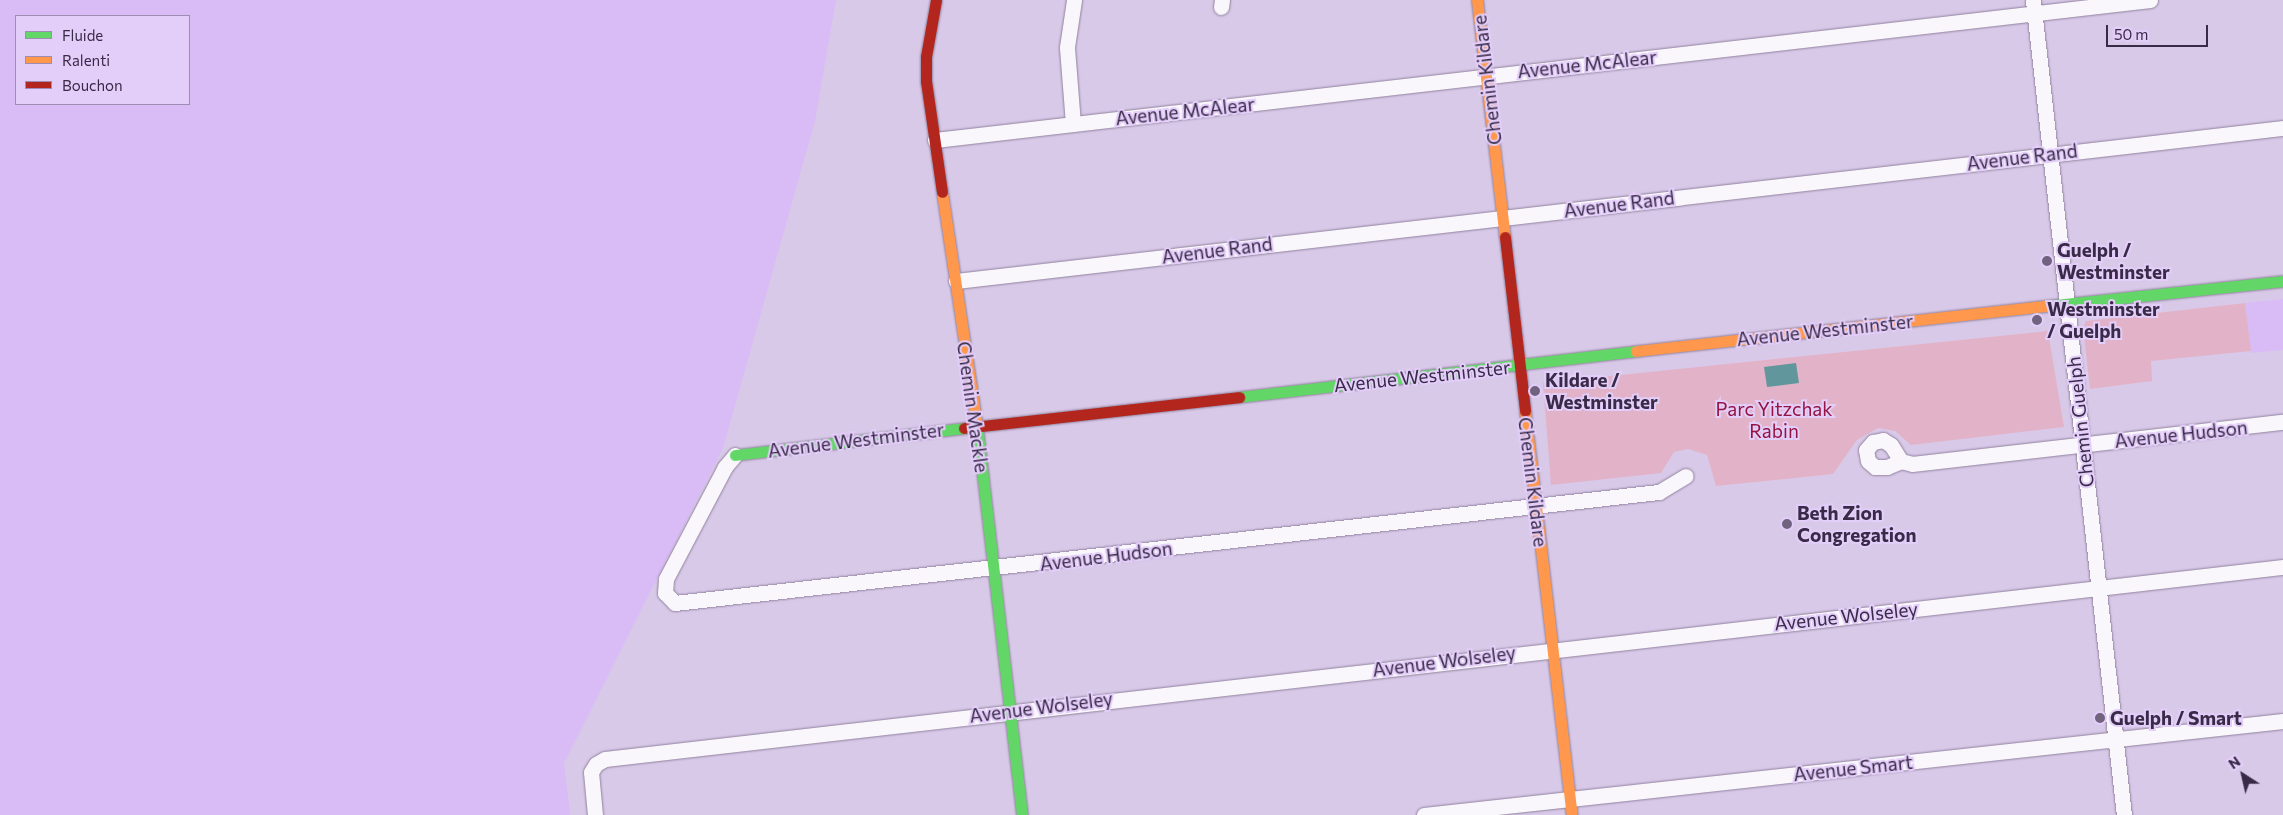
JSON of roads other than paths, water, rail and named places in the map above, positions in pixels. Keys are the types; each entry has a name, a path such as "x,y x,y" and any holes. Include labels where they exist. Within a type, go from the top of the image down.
{"street":[{"name":"Chemin Mackle","path":"936,0 926,65 935,140 977,426 1022,815"},
{"path":"1073,124 1067,47 1074,0"},
{"name":"Chemin Kildare","path":"1478,0 1572,815"},
{"name":"Avenue McAlear","path":"935,140 1486,77 2033,7 2150,0"},
{"name":"Chemin Guelph","path":"2033,7 2124,815"},
{"name":"Avenue Rand","path":"956,281 2283,128"},
{"name":"Avenue Westminster","path":"677,603 666,596 666,579 725,467 735,455 1520,364 2283,280"},
{"name":"Avenue Hudson","path":"1901,460 1912,464 2283,422"},
{"name":"Avenue Hudson","path":"677,603 993,569 1659,492 1686,476"},
{"name":"Avenue Wolseley","path":"595,815 591,772 596,764 605,759 1010,711 2283,567"},
{"name":"Avenue Smart","path":"1424,815 2283,721"}],"place":[{"name":"Guelph / Westminster","path":"2047,261"},
{"name":"Westminster / Guelph","path":"2037,320"},
{"name":"Kildare / Westminster","path":"1535,391"},
{"name":"Beth Zion Congregation","path":"1787,524"},
{"name":"Guelph / Smart","path":"2100,718"}],"park label":[{"name":"Parc Yitzchak Rabin","path":"1774,420"}]}
